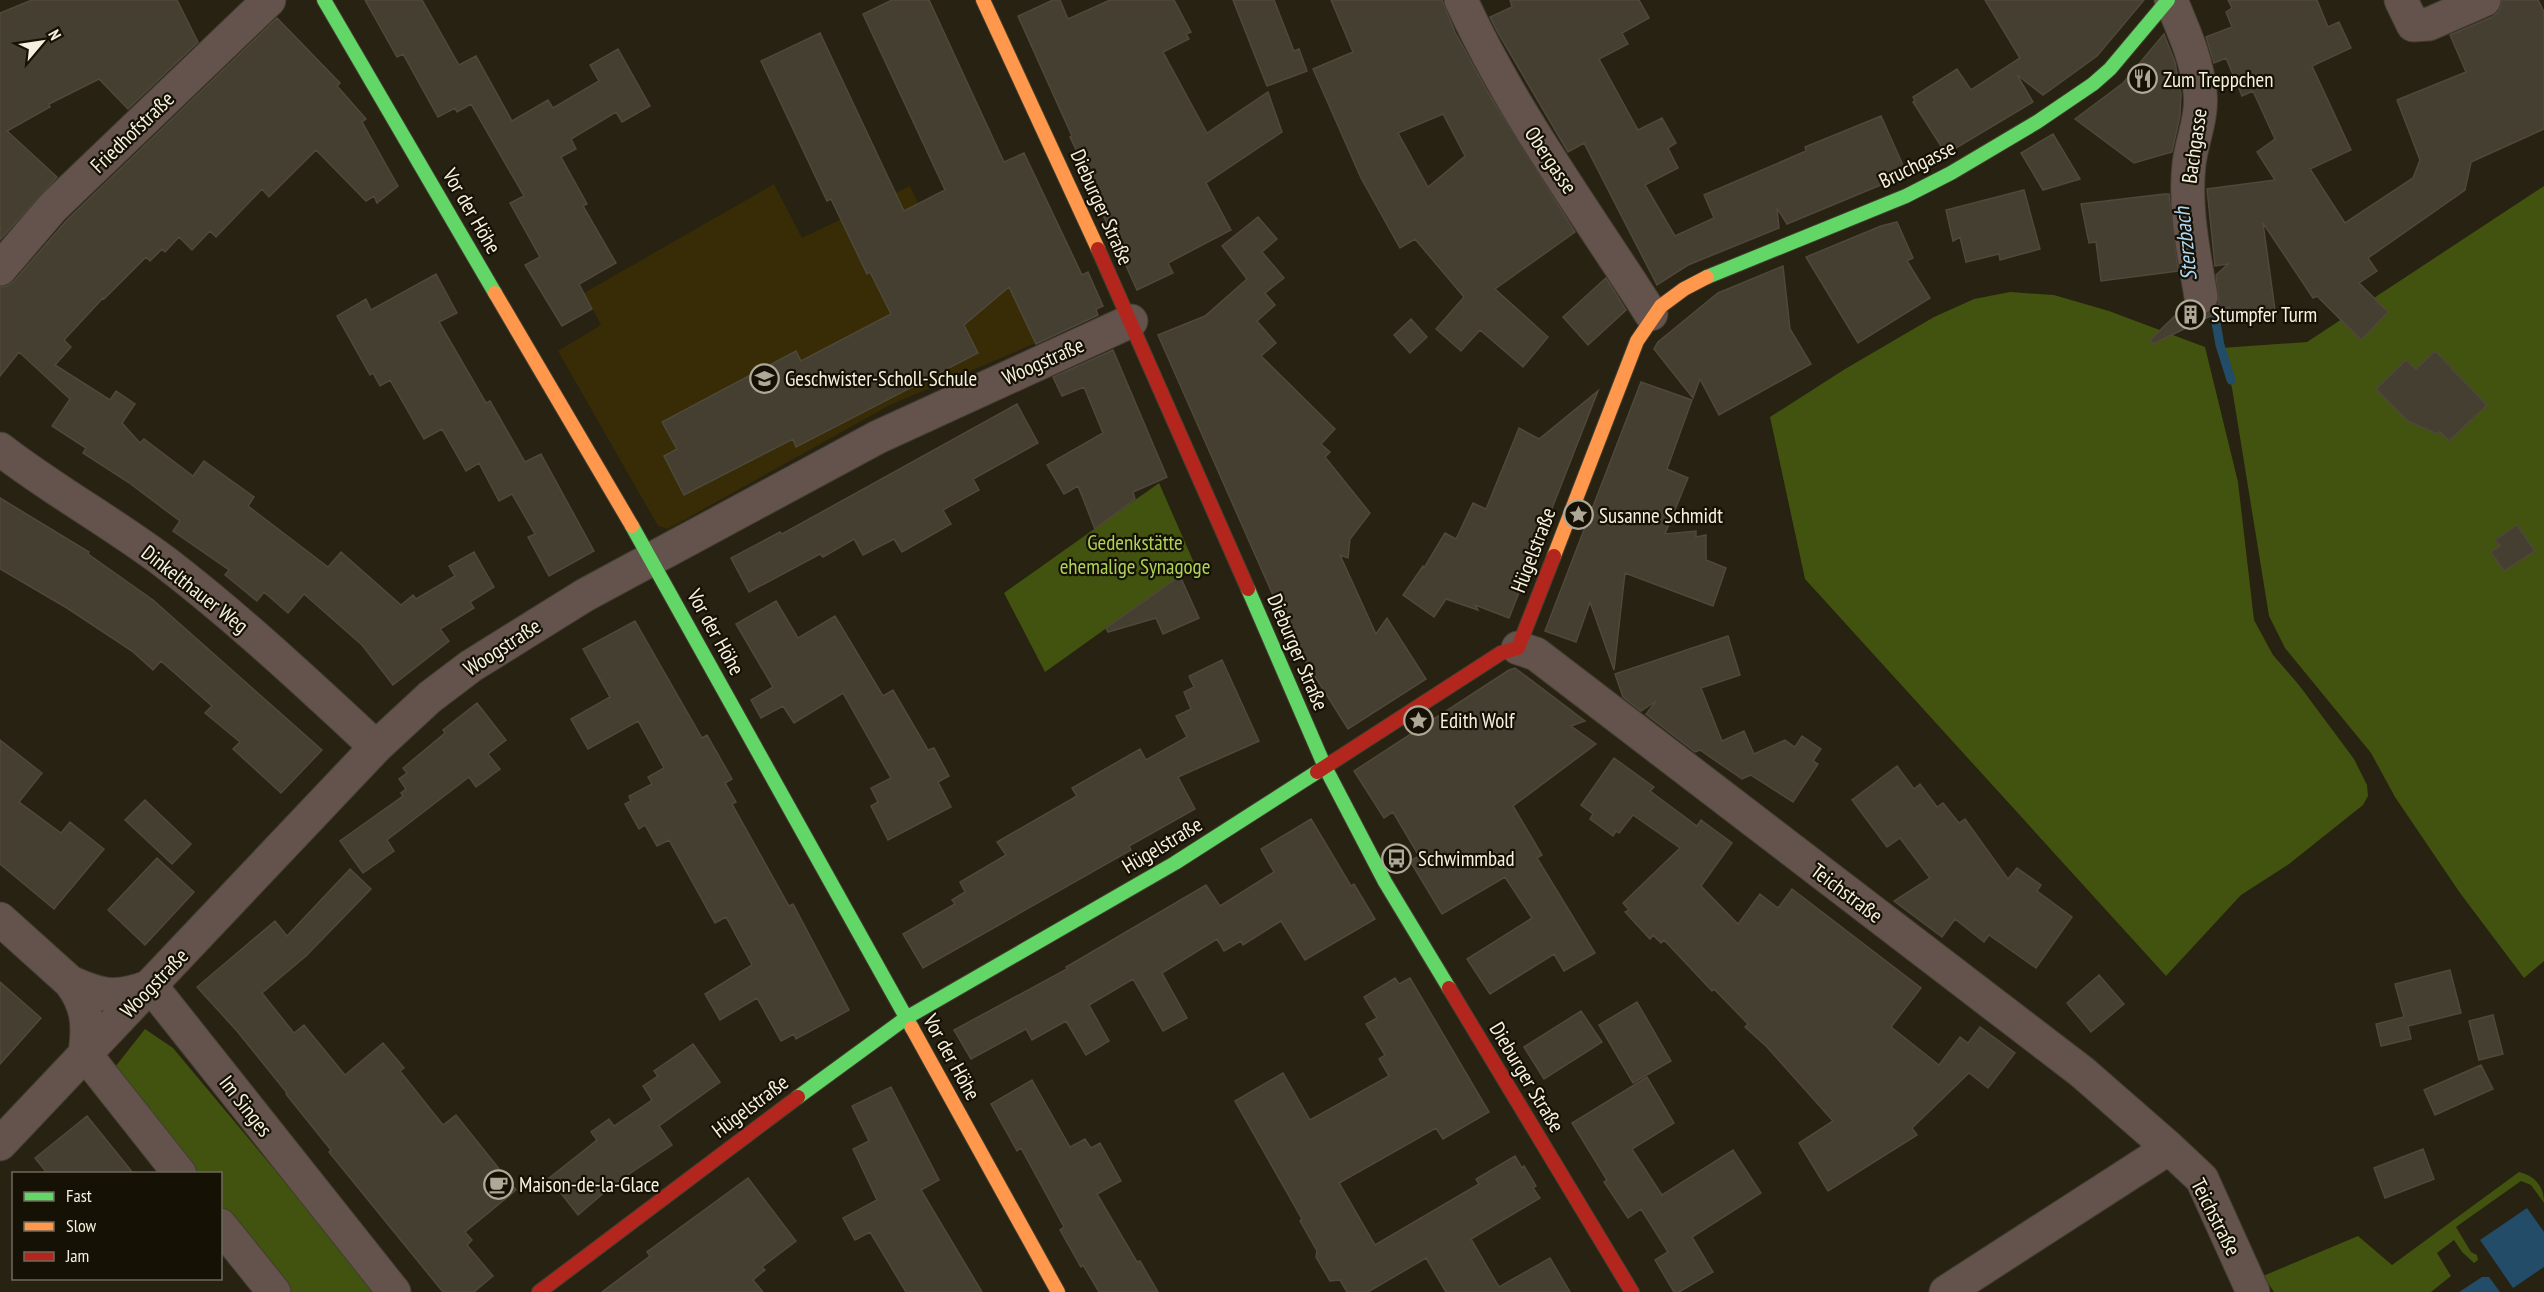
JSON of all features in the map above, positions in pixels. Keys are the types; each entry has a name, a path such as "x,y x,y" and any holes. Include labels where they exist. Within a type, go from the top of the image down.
{"street":[{"name":"Friedhofstraße","path":"0,269 53,207 269,0"},
{"name":"Vor der Höhe","path":"324,0 652,560 1058,1292"},
{"name":"Dieburger Straße","path":"983,0 1131,321 1325,766 1385,882 1632,1292"},
{"name":"Obergasse","path":"1461,0 1484,52 1512,100 1651,314"},
{"name":"Bruchgasse","path":"1651,314 1695,282 1906,195 1951,173 2037,122 2093,84 2110,69 2170,0"},
{"name":"Bachgasse","path":"2170,0 2190,45 2201,94 2200,111 2189,164 2188,190 2188,216 2201,297"},
{"path":"2407,13 2429,24 2484,0"},
{"name":"Hügelstraße","path":"539,1292 789,1103 906,1018 1175,863 1501,653 1518,648 1625,372 1651,314"},
{"name":"Woogstraße","path":"0,1144 376,747 430,697 496,649 585,595 878,437 1131,321"},
{"name":"Dinkelthauer Weg","path":"0,449 39,479 165,562 265,644 376,747"},
{"name":"Teichstraße","path":"1518,648 1536,654 2075,1067 2169,1148 2202,1179 2253,1292"},
{"path":"0,919 70,982 80,994 89,1028 85,1054 179,1172"},
{"path":"70,982 93,992 114,996 133,993 151,986"},
{"name":"Im Singes","path":"151,986 394,1292"},
{"path":"1946,1292 2169,1148"},
{"path":"222,1227 274,1292"}],"shaded area":[{"name":"Geschwister-Scholl-Schule","path":"774,184 802,238 910,186 937,243 1021,288 1014,297 1036,343 890,405 668,529 658,526 558,351 601,325 584,293"}],"green space":[{"path":"2544,186 2544,961 2524,978 2460,893 2395,797 2371,753 2285,648 2269,616 2232,388 2221,348 2307,342"},
{"path":"2010,292 2054,295 2109,311 2205,347 2238,482 2254,620 2273,655 2299,685 2354,759 2367,785 2368,796 2363,805 2289,864 2241,895 2166,976 1805,579 1770,417 1845,369 1934,317 1974,299"},
{"name":"Gedenkstätte ehemalige Synagoge","path":"1159,483 1195,565 1045,672 1004,593"},
{"path":"145,1029 173,1048 377,1292 288,1292 222,1208 222,1172 192,1172 115,1067"},
{"path":"2519,1172 2530,1176 2538,1183 2544,1203 2531,1185 2521,1181 2456,1227 2471,1252 2477,1255 2478,1260 2474,1263 2462,1252 2454,1240 2437,1253 2451,1276 2431,1292 2274,1292 2263,1276 2358,1236 2392,1265"}],"water":[{"path":"2527,1208 2544,1232 2544,1267 2513,1288 2480,1240"},
{"path":"2482,1277 2489,1277 2500,1292 2459,1292"}],"building":[{"path":"32,0 177,0 198,42 128,109 99,79 49,104 50,107 7,131 57,177 0,240 0,13"},
{"path":"365,0 422,0 459,65 476,56 512,121 548,100 553,108 599,81 590,65 618,49 650,106 622,122 616,112 571,139 576,149 561,157 587,204 583,206 616,263 579,284 592,309 562,326 525,265 540,257 510,203 524,196 471,104 457,112 455,108 438,117 403,54 397,57"},
{"path":"892,0 929,0 1004,162 1024,153 1082,275 1088,272 1103,306 1096,309 1098,315 1036,344 1009,287 964,325 978,353 796,447 793,439 684,495 664,456 677,449 662,422 796,351 801,361 891,314 870,272 867,274 831,199 827,201 761,61 820,33 904,211 945,190 863,14"},
{"path":"1053,0 1060,0 1068,19 1110,0 1174,0 1191,32 1186,34 1189,39 1163,52 1207,133 1268,92 1282,132 1206,183 1231,230 1168,263 1173,273 1137,290 1099,206 1102,204 1070,137 1072,136 1018,16"},
{"path":"1233,0 1274,0 1294,51 1299,49 1307,71 1267,86"},
{"path":"1331,0 1442,0 1455,32 1487,91 1575,232 1495,289 1548,337 1523,367 1480,330 1461,351 1436,329 1464,297 1415,239 1400,248 1361,178 1313,69 1353,52","holes":["1443,114 1465,156 1428,187 1398,133"]},
{"path":"1510,0 1639,0 1649,18 1622,33 1628,44 1599,59 1638,130 1662,118 1676,143 1668,148 1678,168 1645,185 1675,236 1714,218 1704,195 1806,151 1805,147 1881,116 1907,174 1787,224 1777,208 1779,228 1688,265 1657,285 1584,143 1568,152 1498,33 1490,17 1512,7"},
{"path":"1985,0 2144,0 2097,56 2043,95 2017,75 2033,102 1946,154 1913,102 1915,101 1913,97 1957,69 1971,90 2020,58"},
{"path":"2228,0 2317,0 2328,27 2339,22 2351,48 2312,66 2351,150 2310,169 2345,223 2413,178 2420,160 2397,100 2466,72 2450,35 2492,17 2499,11 2502,0 2538,0 2544,12 2544,129 2471,162 2465,190 2368,258 2377,271 2359,283 2388,312 2361,340 2317,296 2313,298 2263,223 2276,317 2231,323 2229,307 2153,344 2150,340 2185,306 2194,314 2203,316 2212,312 2219,303 2216,275 2228,264 2215,266 2207,189 2275,180 2257,152 2275,139 2253,91 2242,96 2226,58 2214,63 2206,37 2232,27 2226,12 2232,8"},
{"path":"277,18 340,83 337,86 366,119 362,122 398,186 377,203 374,196 366,201 316,150 269,197 262,189 216,237 210,231 192,250 179,237 165,252 162,249 150,261 146,257 64,340 71,347 55,365 110,400 116,391 135,404 122,423 140,443 144,439 193,476 204,461 254,497 248,506 328,567 341,552 401,605 413,595 416,599 455,576 449,566 474,552 494,587 470,602 474,608 440,629 449,641 393,685 362,645 304,594 288,613 264,592 257,601 225,575 229,570 173,531 180,521 128,482 83,453 86,448 52,426 70,399 19,352 0,376 0,287 7,286 14,281 67,220"},
{"path":"2164,34 2175,62 2181,94 2180,116 2172,152 2134,163 2075,119 2123,83"},
{"path":"2053,134 2080,179 2043,190 2021,153"},
{"path":"2024,190 2040,249 2000,260 1999,254 1966,262 1960,237 1953,241 1946,210"},
{"path":"2169,194 2178,271 2101,281 2096,242 2089,243 2081,204"},
{"path":"1258,217 1277,239 1262,252 1284,278 1265,293 1275,305 1257,321 1276,343 1261,356 1335,429 1321,444 1330,452 1325,457 1370,513 1350,539 1348,558 1340,555 1376,634 1387,618 1426,679 1348,729 1295,645 1158,335 1205,316 1247,279 1222,246"},
{"path":"1897,222 1913,258 1907,261 1930,298 1858,343 1806,257 1881,226"},
{"path":"1783,266 1790,329 1811,364 1719,415 1700,379 1693,398 1654,349 1658,342 1718,293"},
{"path":"436,274 457,313 439,322 486,403 490,401 525,462 541,454 594,551 549,576 528,537 535,534 512,494 499,501 479,463 466,471 442,429 424,439 390,380 380,386 373,373 370,375 337,316 366,299 371,310"},
{"path":"1606,278 1626,310 1588,345 1563,317"},
{"path":"1411,319 1427,337 1410,353 1394,335"},
{"path":"1113,350 1167,477 1133,492 1135,499 1095,529 1078,486 1064,494 1047,465 1103,433 1084,387 1062,396 1053,377"},
{"path":"2435,351 2487,405 2449,441 2440,432 2437,434 2408,421 2376,389 2406,360 2416,369"},
{"path":"1641,382 1692,400 1667,469 1688,478 1665,534 1696,531 1696,537 1706,535 1706,560 1726,568 1713,606 1625,573 1614,670 1590,602 1576,642 1545,631"},
{"path":"1598,391 1509,618 1475,605 1478,610 1446,599 1434,617 1403,595 1423,566 1424,568 1445,533 1456,539 1473,503 1486,509 1519,428 1539,439"},
{"path":"1017,404 1038,443 973,479 979,490 943,510 951,524 902,552 894,539 863,555 854,539 823,557 820,554 749,592 731,558 780,532 782,534"},
{"path":"0,498 89,552 88,554 153,600 322,750 281,793 233,749 240,742 205,713 212,706 161,661 153,670 132,651 67,608 0,569"},
{"path":"2517,525 2535,551 2504,571 2491,552 2500,546 2495,540"},
{"path":"1180,576 1199,618 1163,634 1156,618 1108,632 1106,628"},
{"path":"776,601 798,638 835,616 883,696 893,690 928,750 934,748 949,776 938,782 951,807 888,840 871,806 878,802 871,788 891,778 843,693 794,723 783,706 761,718 751,700 773,687 736,624"},
{"path":"635,621 702,738 707,735 732,779 725,783 736,802 732,804 789,906 793,904 849,1010 796,1039 794,1034 781,1041 757,998 720,1020 705,994 752,965 726,917 715,923 669,840 657,846 645,825 639,829 625,804 631,801 629,796 652,784 648,777 664,768 638,721 588,749 571,719 610,697 583,649"},
{"path":"1728,636 1740,675 1701,688 1722,741 1744,731 1754,754 1785,740 1795,747 1802,736 1821,749 1813,761 1818,764 1793,802 1751,775 1742,779 1700,750 1695,752 1646,714 1656,701 1641,711 1623,697 1615,674"},
{"path":"1222,660 1259,741 1178,777 1195,809 1129,846 1131,850 923,968 903,934 955,904 952,900 965,892 960,882 1006,855 997,842 1077,796 1072,788 1140,749 1146,760 1187,737 1176,716 1191,709 1184,692 1194,687 1189,676"},
{"path":"1515,668 1585,721 1571,726 1596,744 1513,806 1542,855 1537,858 1595,953 1564,971 1554,954 1490,994 1467,959 1532,918 1505,877 1442,914 1410,861 1419,856 1393,812 1384,818 1354,771"},
{"path":"477,703 506,740 488,754 500,769 476,787 469,777 387,840 394,851 363,873 340,841 403,796 401,793 406,789 399,779 407,773 403,768 445,733 443,730"},
{"path":"0,740 42,773 19,802 61,833 70,822 104,849 54,909 0,864"},
{"path":"1614,758 1654,787 1650,791 1697,826 1701,820 1732,843 1701,886 1738,924 1760,894 1778,908 1792,889 1921,988 1891,1027 1939,1065 1960,1037 1968,1043 1980,1027 2015,1053 1988,1088 1969,1073 1912,1128 1917,1135 1828,1191 1799,1143 1833,1121 1767,1047 1745,1027 1748,1024 1714,989 1712,991 1664,940 1661,943 1653,935 1650,939 1625,912 1629,910 1623,903 1680,848 1633,815 1619,833 1616,831 1613,836 1590,819 1593,814 1581,805"},
{"path":"1897,766 1914,789 1920,784 1937,807 1943,803 1959,823 1965,819 2008,879 2017,868 2041,885 2037,891 2072,917 2036,968 1989,935 1984,942 1955,919 1942,937 1894,901 1930,878 1900,838 1887,847 1852,800"},
{"path":"145,800 191,844 172,864 125,820"},
{"path":"1311,819 1351,886 1354,884 1375,919 1305,960 1281,921 1243,945 1241,941 1224,951 1217,939 1162,973 1187,1018 1163,1031 1133,979 1089,1005 1109,1041 1086,1055 1066,1021 1032,1040 1026,1029 971,1059 954,1030 1067,969 1066,967 1206,885 1220,906 1274,872 1261,849"},
{"path":"157,858 194,892 145,945 108,910"},
{"path":"350,869 371,889 306,956 262,993 294,1033 304,1025 345,1075 383,1043 404,1068 400,1071 443,1125 456,1115 516,1190 465,1232 472,1240 467,1245 493,1276 474,1292 443,1292 329,1152 331,1150 237,1031 197,987 275,921 287,936"},
{"path":"2450,970 2461,1013 2408,1026 2411,1039 2381,1046 2376,1024 2404,1017 2395,984"},
{"path":"2099,975 2124,1004 2091,1032 2067,1003"},
{"path":"1395,978 1399,984 1410,978 1489,1112 1443,1139 1436,1128 1339,1183 1375,1245 1479,1184 1476,1179 1515,1156 1536,1186 1533,1188 1540,1198 1471,1239 1499,1287 1550,1258 1570,1292 1446,1292 1426,1258 1368,1292 1347,1292 1340,1280 1330,1281 1316,1257 1317,1251 1300,1221 1302,1219 1235,1101 1283,1073 1310,1120 1389,1076 1379,1059 1385,1055 1366,1024 1377,1018 1364,997"},
{"path":"0,982 41,1018 0,1064"},
{"path":"1637,1002 1671,1061 1633,1083 1599,1025"},
{"path":"1581,1011 1602,1042 1544,1079 1524,1047"},
{"path":"2493,1015 2503,1054 2479,1060 2469,1021"},
{"path":"693,1044 720,1082 659,1126 672,1145 613,1185 578,1215 549,1178 597,1140 591,1132 609,1119 614,1126 652,1100 643,1086 658,1076 654,1071"},
{"path":"2481,1065 2493,1089 2435,1115 2424,1090"},
{"path":"1647,1077 1674,1123 1632,1149 1662,1195 1733,1150 1761,1193 1692,1237 1713,1272 1679,1292 1674,1292 1655,1260 1668,1252 1641,1209 1628,1218 1604,1182 1607,1180 1572,1123"},
{"path":"1032,1080 1070,1147 1085,1139 1091,1148 1100,1143 1121,1181 1097,1194 1137,1262 1140,1261 1158,1292 1099,1292 1083,1265 1081,1267 1060,1230 1064,1227 1021,1148 1017,1151 991,1104"},
{"path":"891,1087 939,1180 921,1190 982,1292 906,1292 870,1232 855,1240 843,1218 877,1200 853,1149 869,1141 852,1106"},
{"path":"87,1116 132,1172 46,1172 35,1158"},
{"path":"2423,1149 2434,1179 2385,1198 2374,1168"},
{"path":"748,1178 796,1241 762,1267 765,1270 753,1280 763,1292 602,1292 650,1256 647,1252"}],"waterway":[{"name":"Sterzbach","path":"2211,295 2220,345 2231,380"}],"traffic: fast":[{"path":"324,0 495,293"},
{"path":"1707,277 1906,196 1951,173 2037,122 2093,84 2110,69 2168,0"},
{"path":"632,526 912,1028"},
{"path":"1248,589 1325,767 1385,882 1449,988"},
{"path":"798,1097 906,1018 1175,863 1317,772"}],"traffic: slow":[{"path":"983,0 1098,249"},
{"path":"1554,556 1637,341 1661,306 1684,289 1707,277"},
{"path":"495,293 632,526"},
{"path":"912,1028 1058,1292"}],"traffic: jam":[{"path":"1098,249 1248,589"},
{"path":"1317,772 1501,653 1518,648 1554,556"},
{"path":"1449,988 1632,1292"},
{"path":"539,1292 798,1097"}],"place":[{"name":"Zum Treppchen","path":"2142,79"},
{"name":"Stumpfer Turm","path":"2190,314"},
{"name":"Geschwister-Scholl-Schule","path":"764,378"},
{"name":"Susanne Schmidt","path":"1578,515"},
{"name":"Edith Wolf","path":"1419,720"},
{"name":"Schwimmbad","path":"1397,858"},
{"name":"Maison-de-la-Glace","path":"498,1184"}]}
